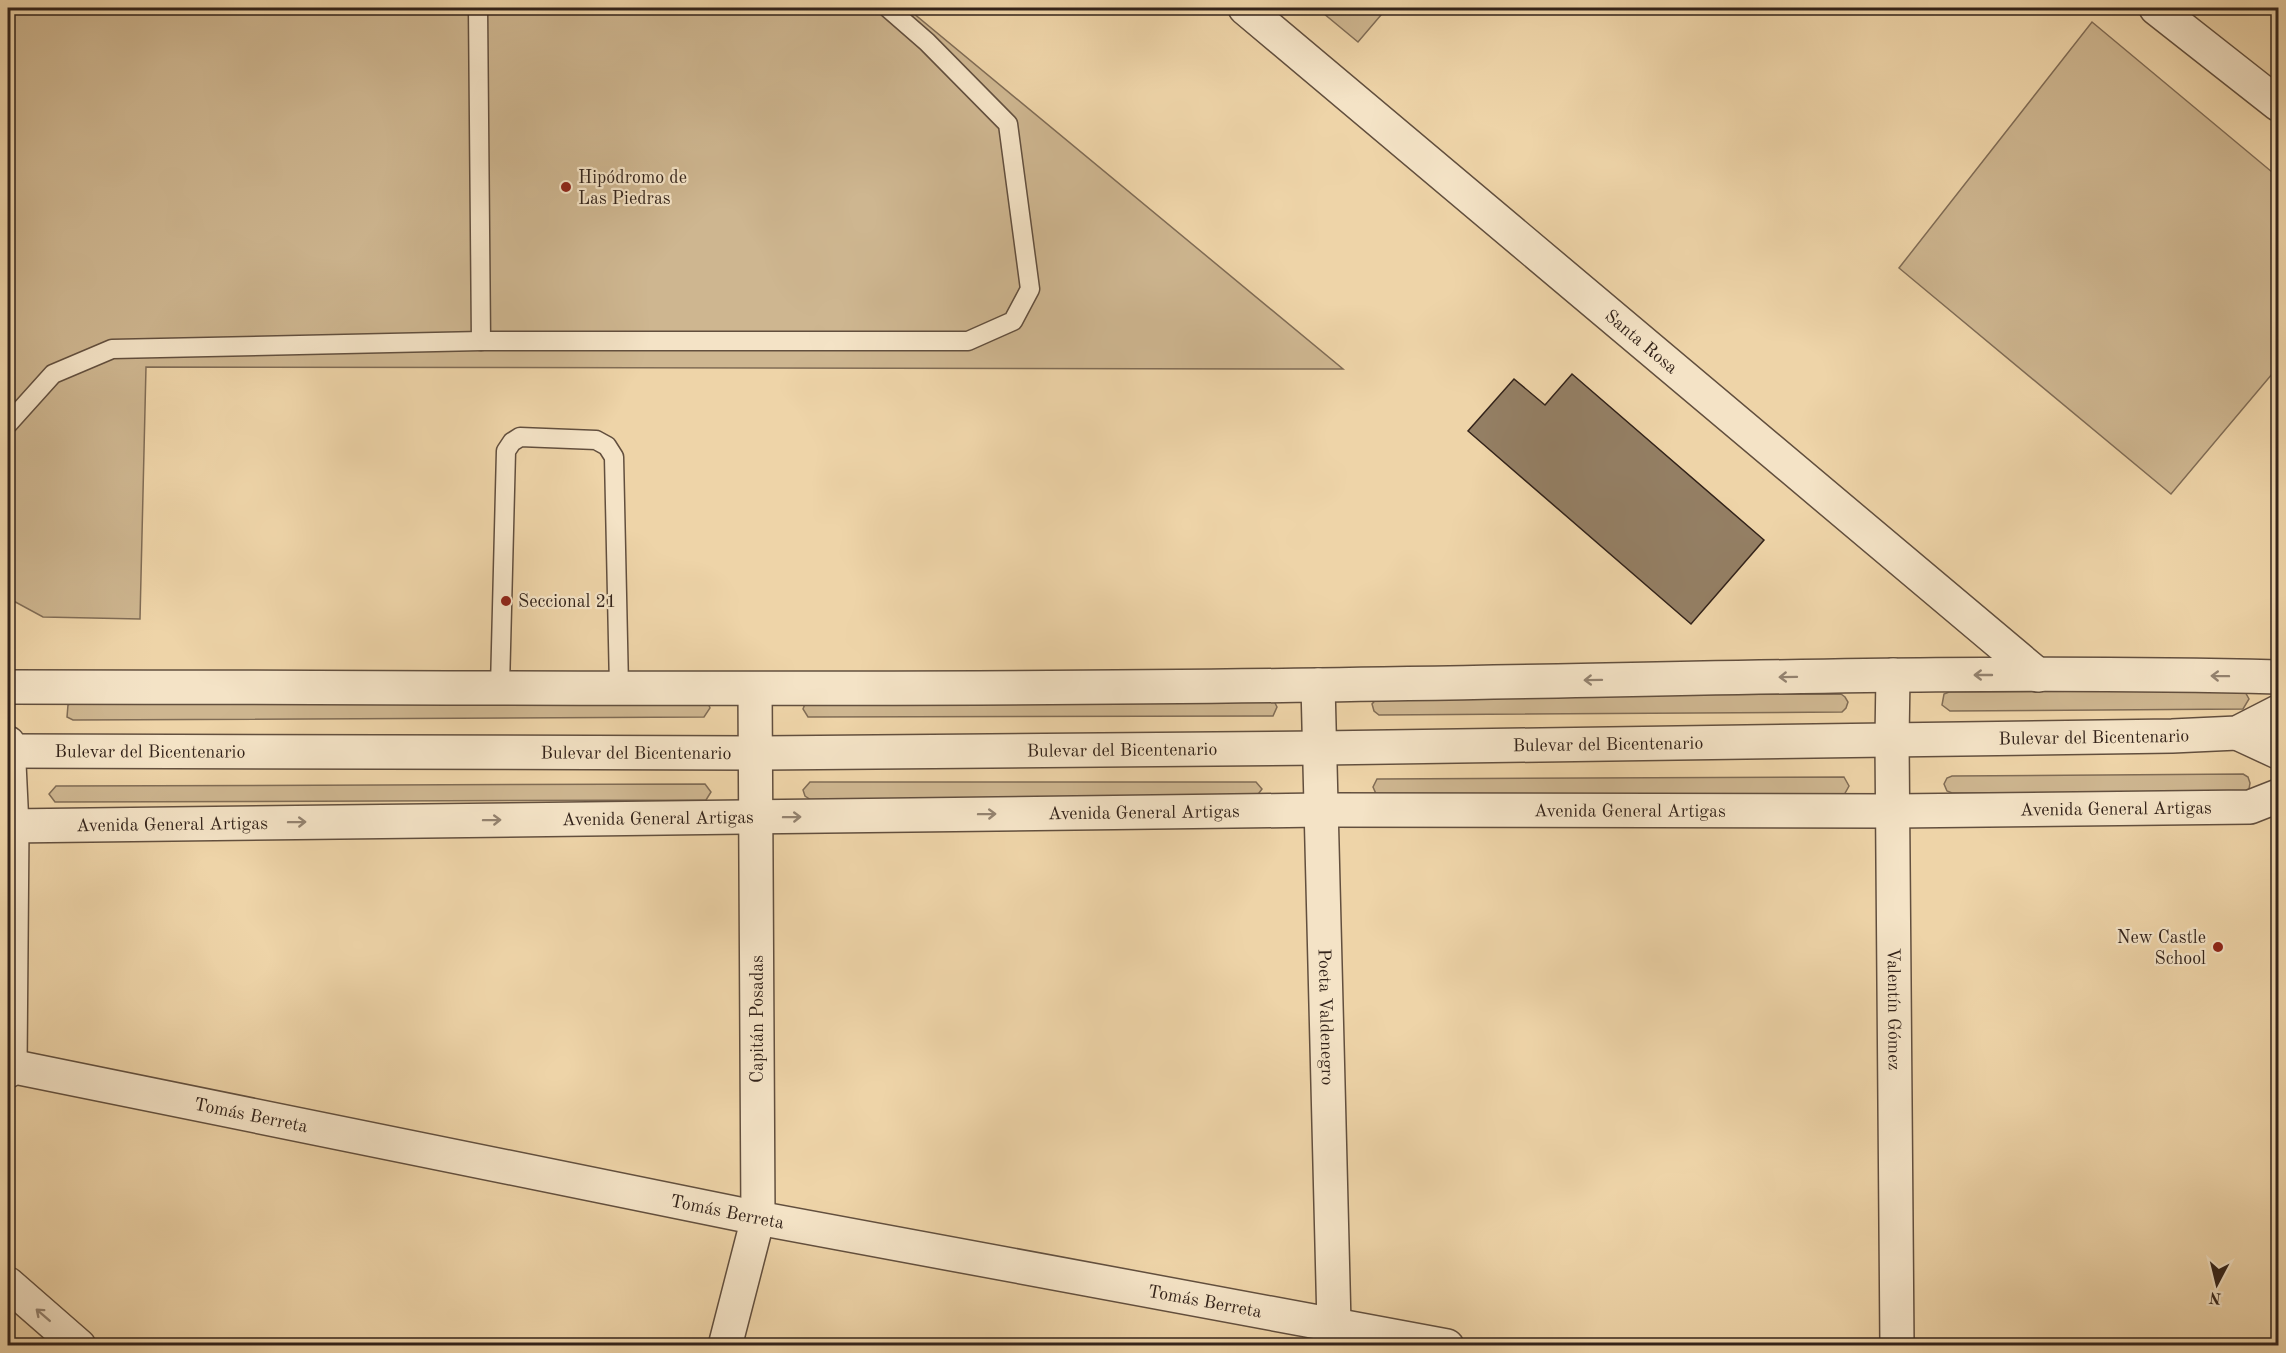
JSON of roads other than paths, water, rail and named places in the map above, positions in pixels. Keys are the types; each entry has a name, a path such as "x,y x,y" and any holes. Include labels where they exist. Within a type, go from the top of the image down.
{"street":[{"name":"Santa Rosa","path":"1245,8 2038,675"},
{"path":"2161,9 2265,83 2278,104"},
{"path":"8,687 755,689 1318,685 1893,675 2278,677"},
{"name":"Valentín Gómez","path":"1893,675 1897,1346"},
{"name":"Poeta Valdenegro","path":"1318,685 1331,1335"},
{"name":"Capitán Posadas","path":"725,1346 758,1218 755,689"},
{"name":"Bulevar del Bicentenario","path":"2237,734 2278,712"},
{"name":"Bulevar del Bicentenario","path":"8,748 756,753 1320,748 2237,734 2278,752"},
{"path":"8,748 9,1069"},
{"name":"Avenida General Artigas","path":"10,826 1322,810 1894,811 2250,807 2278,796"},
{"name":"Tomás Berreta","path":"9,1069 1331,1335 1447,1346"},
{"path":"8,1284 79,1346"}],"lane":[{"path":"478,8 481,341"},
{"path":"8,424 53,374 112,349 481,341 968,341 1013,321 1030,289 1008,124 927,42 888,8"},
{"path":"500,687 506,451 512,442 520,437 596,440 607,446 614,457 619,687"}],"place":[{"name":"Hipódromo de Las Piedras","path":"566,187"},
{"name":"Seccional 21","path":"506,601"},
{"name":"New Castle School","path":"2218,947"}]}
